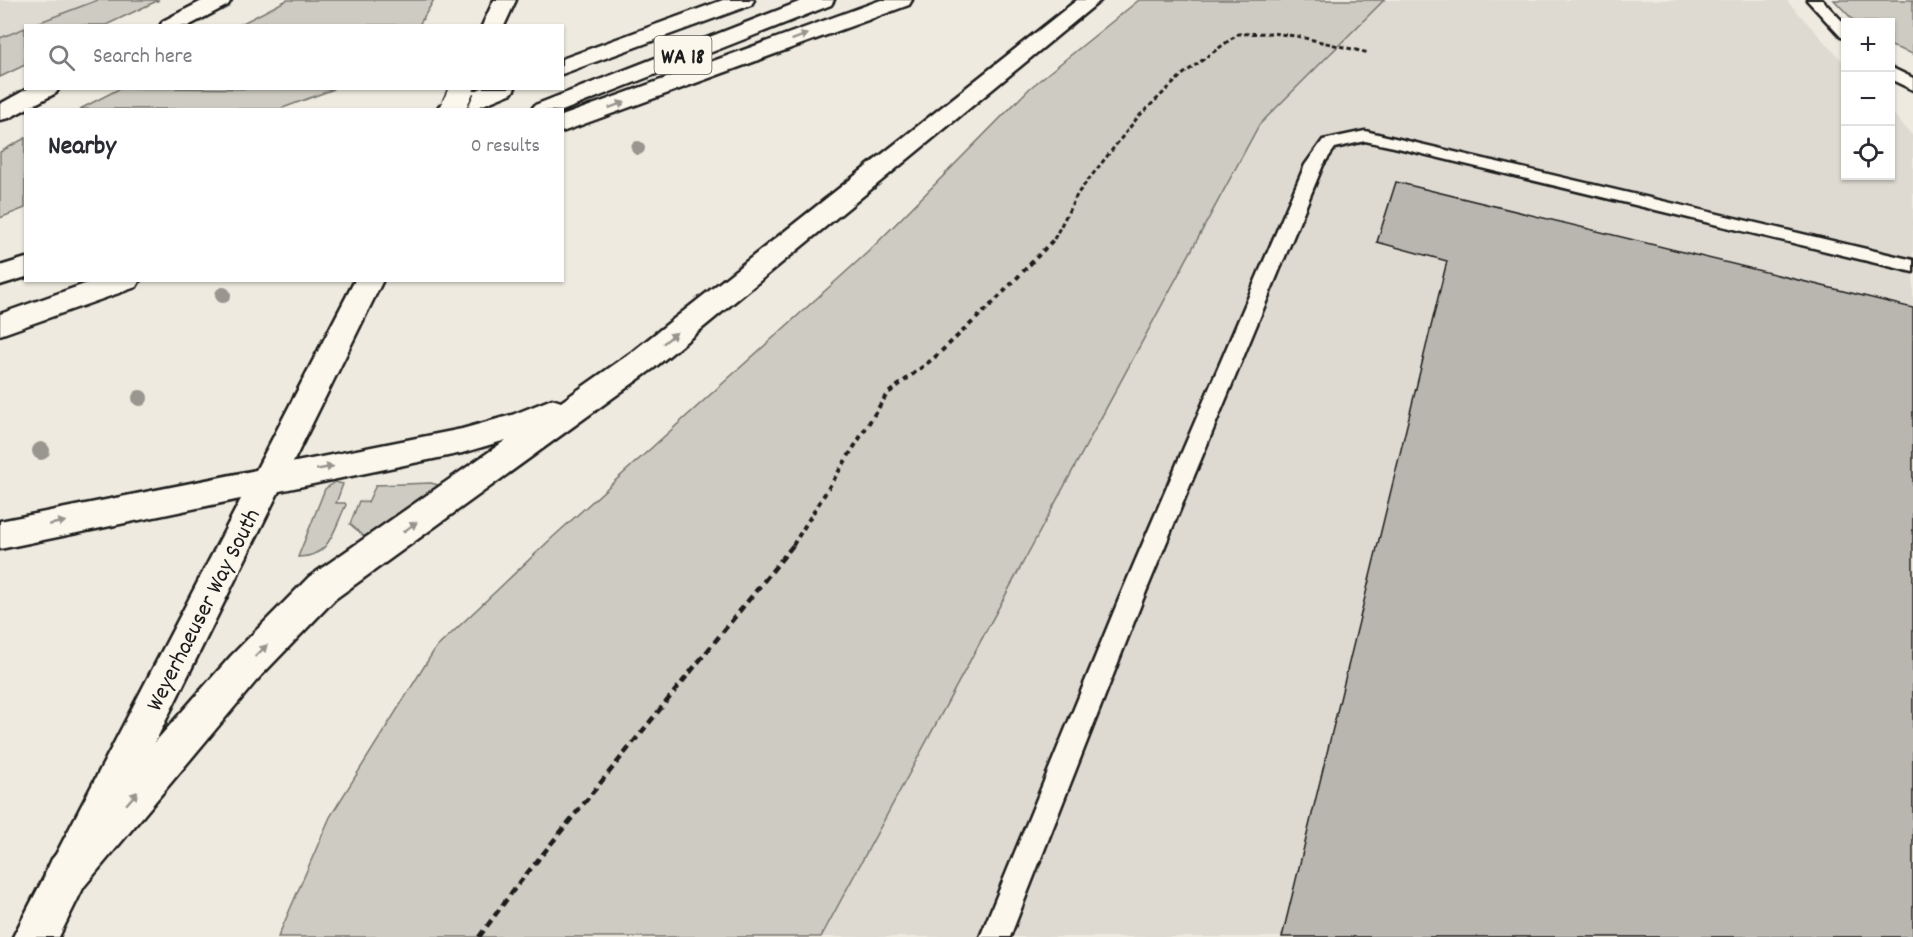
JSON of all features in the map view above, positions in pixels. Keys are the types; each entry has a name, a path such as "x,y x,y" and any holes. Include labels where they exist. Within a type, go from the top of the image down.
{"main road":[{"path":"175,24 220,0"},
{"path":"493,24 505,0"},
{"name":"WA 18","path":"564,66 743,0"},
{"name":"WA 18","path":"548,108 823,0"},
{"path":"564,124 902,0"},
{"path":"67,874 244,668 322,588 643,360 841,198 1090,0"},
{"path":"0,113 44,90"},
{"path":"453,108 461,90"},
{"path":"453,108 499,90"},
{"path":"0,276 24,268"},
{"path":"0,324 102,282"},
{"path":"0,324 120,282"},
{"name":"Weyerhaeuser Way South","path":"35,937 368,282"},
{"path":"0,534 462,441 521,424 561,407 643,360"}],"lane":[{"path":"1814,0 1841,30"},
{"path":"1895,75 1913,85"},
{"path":"995,937 1131,599 1314,165 1329,144 1365,136 1394,142 1878,260 1913,266"}],"path":[{"path":"479,937 512,892 795,543 887,394 943,350 1057,236 1078,193 1138,117 1182,75 1238,33 1296,36 1369,53"}],"shaded area":[{"path":"0,0 98,0 35,24 24,24 24,28 0,38"},
{"path":"98,0 159,0 108,24 35,24"},
{"path":"287,0 434,0 420,24 241,24"},
{"path":"1139,0 1384,0 1259,125 821,937 278,937 330,817 435,649 553,537 869,251 1030,88"},
{"path":"1384,0 1786,0 1841,60 1841,180 1895,180 1895,116 1913,136 1913,937 821,937 1259,125"},
{"path":"1834,0 1913,0 1913,54 1895,47 1895,18 1851,18"},
{"path":"24,28 24,65 0,77 0,38"},
{"path":"117,90 331,90 283,108 82,108"},
{"path":"24,139 24,208 0,218 0,152"},
{"path":"335,482 343,484 336,503 346,505 334,532 330,540 318,552 298,557 325,489"},
{"path":"431,483 438,485 365,537 350,524 359,501 368,502 376,485"}],"building":[{"path":"1396,182 1913,308 1913,937 1282,937 1447,261 1377,242"}]}
